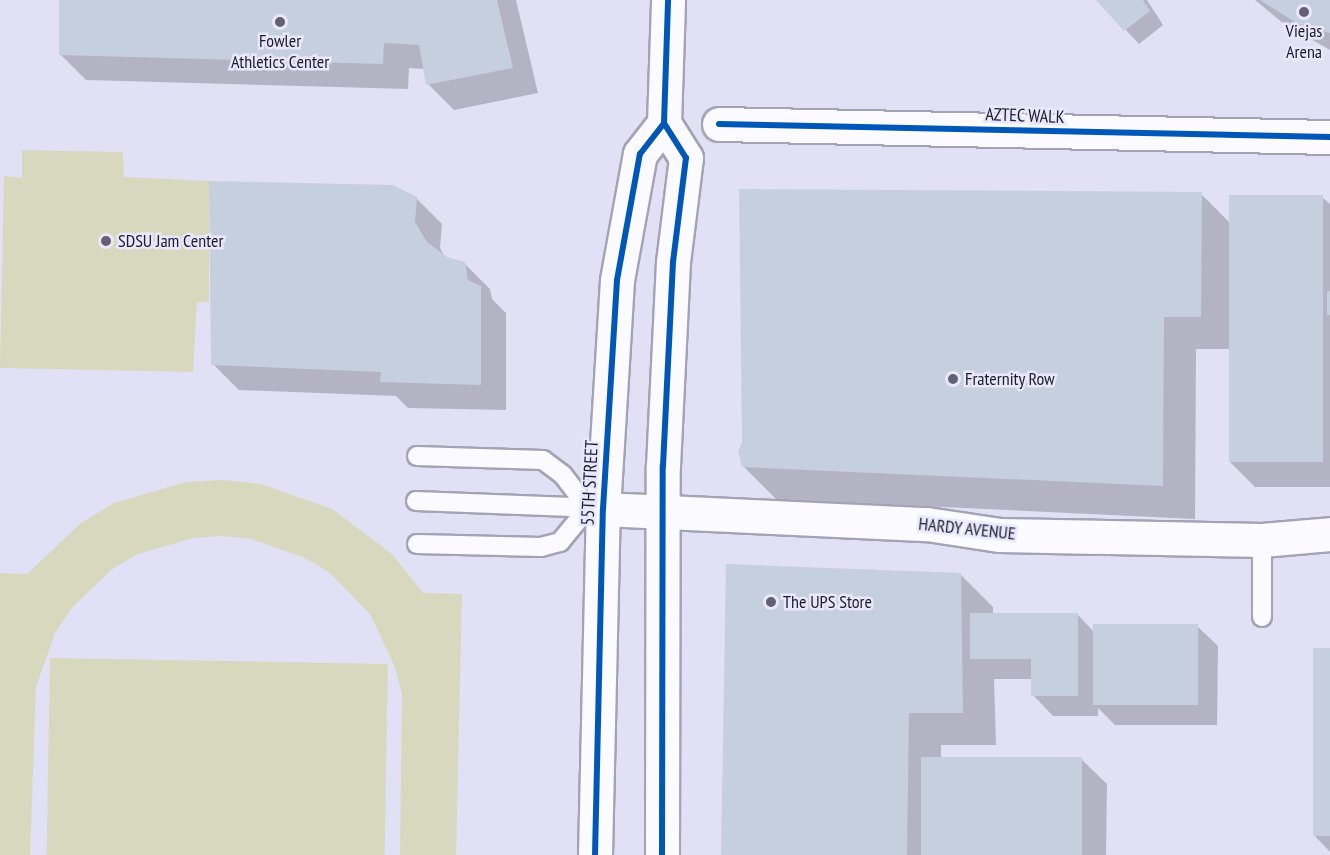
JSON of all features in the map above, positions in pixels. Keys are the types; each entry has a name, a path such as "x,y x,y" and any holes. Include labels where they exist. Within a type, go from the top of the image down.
{"street":[{"path":"662,855 663,511 673,262 686,158 664,123 668,0"},
{"name":"55TH STREET","path":"595,855 596,508 617,280 640,154 664,123"},
{"name":"AZTEC WALK","path":"719,124 1330,137"},
{"name":"HARDY AVENUE","path":"596,508 927,524 1000,535 1262,540 1330,534"}],"lane":[{"path":"417,456 543,460 563,474 596,508"},
{"path":"416,501 596,508"},
{"path":"417,544 541,547 560,542 596,508"},
{"path":"1262,540 1262,617"}],"green space":[{"name":"SDSU Jam Center","path":"22,150 123,152 124,177 209,181 209,302 197,302 193,372 0,368 4,176 22,178"},
{"path":"223,480 261,484 332,509 392,554 423,593 462,594 456,855 400,855 402,695 395,667 370,614 330,573 305,558 251,539 222,536 193,538 138,554 112,569 71,609 55,633 36,687 30,855 0,855 0,573 27,574 81,523 114,503 186,482"},
{"path":"50,658 388,664 385,855 47,855"}],"building":[{"name":"Fowler Athletics Center","path":"59,0 497,0 513,68 426,85 419,45 384,43 383,64 59,55"},
{"path":"1096,0 1143,0 1150,11 1124,31"},
{"name":"Viejas Arena","path":"1260,0 1330,0 1330,33 1298,24"},
{"path":"209,181 393,185 417,197 415,222 427,242 447,257 465,262 468,280 481,286 481,385 380,382 381,372 211,365"},
{"name":"Fraternity Row","path":"739,189 1202,192 1201,317 1164,317 1163,486 742,467 738,451 742,442"},
{"path":"1229,195 1323,195 1323,462 1229,462"},
{"path":"1327,291 1330,291 1330,315 1327,315"},
{"path":"726,564 961,573 963,713 909,713 907,855 721,855"},
{"path":"970,613 1078,613 1078,696 1031,696 1031,659 970,659"},
{"path":"1093,624 1198,624 1198,705 1093,705"},
{"path":"1313,648 1330,648 1330,836 1313,836"},
{"path":"921,757 1082,757 1082,855 921,855"}],"cycle path":[{"path":"662,855 663,466 673,262 686,158 664,123 668,0"},
{"path":"595,855 603,509 617,280 640,154 664,123"},
{"path":"719,124 1330,137"}],"place":[{"name":"Viejas Arena","path":"1304,12"},
{"name":"Fowler Athletics Center","path":"280,22"},
{"name":"SDSU Jam Center","path":"106,241"},
{"name":"Fraternity Row","path":"953,379"},
{"name":"The UPS Store","path":"771,602"}]}
